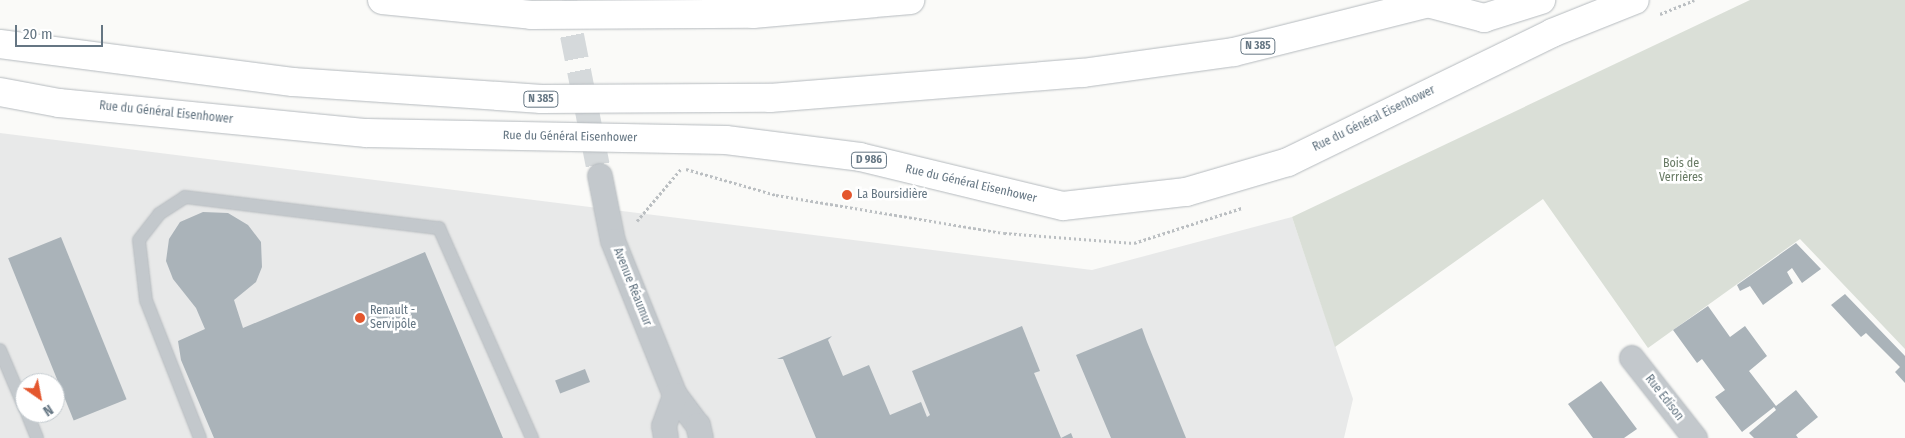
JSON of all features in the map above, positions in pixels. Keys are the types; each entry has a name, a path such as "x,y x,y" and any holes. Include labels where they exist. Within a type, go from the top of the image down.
{"main road":[{"path":"382,0 540,14 753,14 910,0"},
{"path":"1436,2 1484,18 1542,0"},
{"name":"Rue du Général Eisenhower","path":"0,92 59,103 366,133 726,140 860,157 1063,206 1186,192 1288,162 1552,33 1635,0"},
{"name":"N 385","path":"0,44 293,82 541,99 770,98 1083,73 1234,52 1436,2"}],"street":[{"name":"Avenue Réaumur","path":"600,176 613,241 675,395 698,425 701,438"},
{"name":"Rue Edison","path":"1632,358 1695,438"},
{"path":"666,438 664,426 675,395"}],"lane":[{"path":"200,438 146,300 139,240 159,214 185,197 439,228 532,438"},
{"path":"0,350 15,385"},
{"path":"31,423 37,438"}],"path":[{"path":"636,222 681,168"}],"shaded area":[{"path":"0,133 1092,270 1292,217 1353,399 1344,438 0,438"}],"green space":[{"name":"Bois de Verrières","path":"1750,0 1905,0 1905,349 1800,239 1648,348 1543,199 1335,347 1292,217"}],"building":[{"name":"Renault - Servipôle","path":"203,212 228,213 248,225 261,242 262,267 256,282 234,300 243,328 425,252 503,438 214,438 181,360 178,341 205,329 196,308 173,279 166,261 169,239 180,222"},
{"path":"61,237 127,399 74,421 65,399 65,373 54,373 8,258"},
{"path":"1796,243 1821,269 1802,283 1792,268 1787,272 1793,283 1763,305 1750,286 1740,291 1737,285"},
{"path":"1845,294 1905,356 1905,383 1895,372 1900,367 1866,333 1861,337 1831,305"},
{"path":"1708,306 1730,337 1745,326 1767,356 1749,371 1776,406 1796,390 1818,417 1796,435 1798,438 1754,438 1749,433 1776,410 1774,407 1742,432 1715,397 1725,390 1702,359 1697,363 1673,330"},
{"path":"1022,326 1040,371 1034,373 1061,438 816,438 783,359 777,359 832,336 828,340 843,376 869,365 890,415 921,402 927,417 930,415 912,371"},
{"path":"1142,328 1186,438 1111,438 1076,355"},
{"path":"585,369 590,382 560,394 555,380"},
{"path":"1601,381 1637,429 1624,438 1593,438 1568,404"},
{"path":"1071,433 1073,438 1061,438"}],"tunnel":[{"path":"565,0 600,176"}],"place":[{"name":"La Boursidière","path":"847,195"},
{"name":"Renault - Servipôle","path":"360,318"}]}
